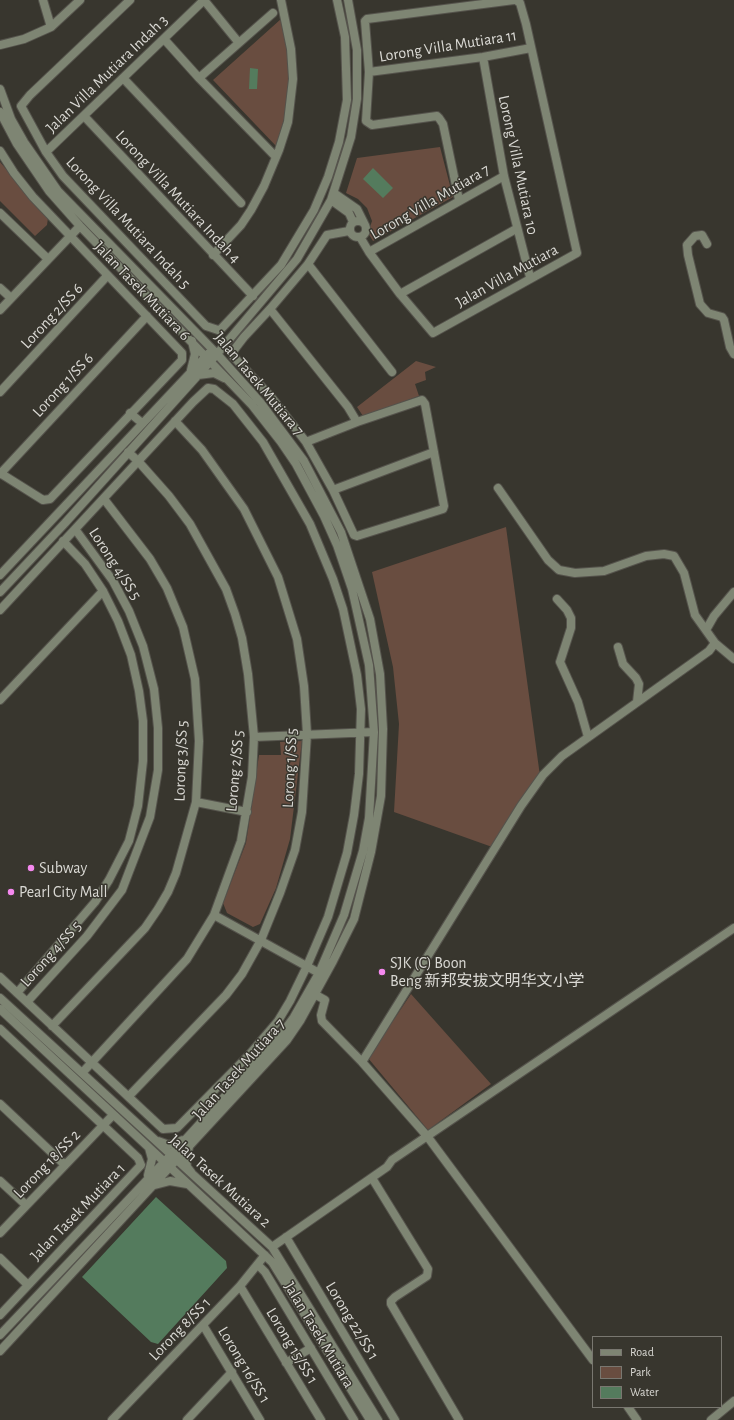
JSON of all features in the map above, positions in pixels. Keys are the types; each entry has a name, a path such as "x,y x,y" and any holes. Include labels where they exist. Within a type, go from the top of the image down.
{"street":[{"path":"43,0 51,27"},
{"path":"0,45 24,39 51,27 80,0"},
{"name":"Lorong Villa Mutiara Indah 5","path":"130,0 26,99 21,106 46,152 63,176 206,326 213,329 221,328 253,296"},
{"path":"204,0 239,44"},
{"name":"Jalan Villa Mutiara Indah 3","path":"46,152 204,0"},
{"path":"213,255 241,225 251,210 276,157 288,122 293,79 292,49 281,0"},
{"path":"253,296 281,266 314,210 328,177 339,142 347,100 344,38 337,0"},
{"path":"0,592 128,452 194,374 224,344 297,259 333,197 351,137 356,99 357,50 348,0"},
{"name":"Jalan Villa Mutiara","path":"360,237 369,252 400,294 433,333 577,253 520,3 515,0 367,19 364,24 369,72"},
{"path":"199,78 239,44 272,13"},
{"path":"164,39 199,78 276,157"},
{"name":"Lorong Villa Mutiara 11","path":"369,72 483,57 531,48"},
{"name":"Lorong Villa Mutiara 10","path":"483,57 504,176 516,229 530,278"},
{"path":"369,72 366,118 368,124 372,126 437,116 439,118 443,124 459,200"},
{"path":"123,78 241,202"},
{"name":"Jalan Tasek Mutiara 7","path":"0,90 11,118 24,142 58,191 226,364 274,419 304,461 326,500 341,532 370,619 380,674 383,729 381,796 371,852 354,919 316,995 287,1040 170,1160"},
{"name":"Jalan Tasek Mutiara 6","path":"0,112 17,144 49,192 80,226 209,358"},
{"name":"Lorong Villa Mutiara Indah 4","path":"84,116 253,296"},
{"name":"Jalan Tasek Mutiara 6","path":"0,152 14,174 33,197 182,353 182,360 130,413 50,499 44,500 0,474"},
{"name":"Lorong Villa Mutiara 7","path":"369,252 504,176"},
{"path":"333,197 349,213 353,222"},
{"path":"333,197 357,209 366,231 360,237 353,236 349,231"},
{"path":"0,213 48,259"},
{"path":"349,231 353,222 360,221 364,223"},
{"path":"0,310 80,226"},
{"path":"400,294 516,229"},
{"path":"306,442 357,422 422,400 425,404 444,506 443,509 357,536 352,531 333,490 306,442 272,398 233,356 234,350 244,337 308,264 327,235 349,231"},
{"path":"707,244 702,235 695,236 687,245 700,304 708,313 722,317 730,348 734,354"},
{"path":"308,264 392,372"},
{"name":"Lorong 2/SS 6","path":"0,392 107,276"},
{"path":"0,288 11,298"},
{"path":"270,309 348,407 357,422"},
{"name":"Lorong 1/SS 6","path":"0,474 147,316"},
{"path":"191,340 195,354 194,374"},
{"path":"204,341 224,344"},
{"path":"224,344 226,364"},
{"name":"Jalan Tasek Mutiara 7","path":"187,1142 281,1035 294,1017 319,973 344,915 363,850 369,818 374,732 372,694 366,650 352,589 337,545 324,516 282,442 252,404 209,358"},
{"path":"0,575 142,424 194,374 214,373 230,381"},
{"name":"Jalan Tasek Mutiara 7","path":"0,610 203,391 208,388 214,388 233,404 259,437 288,482 310,524 333,579 343,609 357,674 361,709 354,815 347,853 328,917 307,966 290,1001 278,1020 249,1055 177,1128 163,1129 0,977"},
{"path":"130,413 142,424"},
{"name":"Lorong 1/SS 5","path":"129,1096 226,995 242,974 261,940 280,893 295,850 302,812 307,734 304,686 297,639 278,577 244,509 202,450 175,421"},
{"name":"Lorong 2/SS 5","path":"82,1073 186,959 214,915 241,841 252,777 254,738 248,674 242,638 226,589 190,524 169,496 128,452"},
{"path":"333,490 434,452"},
{"path":"498,488 548,560 559,570 575,573 604,570 646,556 664,554 674,556 684,573 695,616 715,643 734,659"},
{"name":"Lorong 3/SS 5","path":"52,1026 144,928 158,910 176,873 196,802 199,741 196,679 183,627 166,588 150,559 104,499"},
{"name":"Lorong 4/SS 5","path":"27,1002 87,936 122,890 150,817 158,770 158,728 154,689 143,646 129,611 113,581 75,529"},
{"path":"17,993 76,926 106,885 129,841 138,806 143,762 143,721 139,691 131,654 118,621 103,591 82,561 63,541"},
{"path":"0,700 103,591"},
{"path":"706,630 714,616 734,592"},
{"path":"557,600 567,610 571,618 571,628 560,662 578,702 588,737"},
{"path":"362,1062 529,794 543,775 562,756 709,651 715,643"},
{"path":"618,647 623,664 636,678 639,684 637,702"},
{"path":"254,738 307,734 374,732"},
{"path":"196,802 247,812"},
{"path":"214,915 319,973"},
{"path":"272,1247 372,1178 387,1167 392,1160 734,928"},
{"path":"316,995 325,1000 321,1015 322,1021 362,1062 427,1136 592,1359"},
{"name":"Jalan Tasek Mutiara 2","path":"0,998 152,1138 190,1184 278,1269 370,1420"},
{"name":"Jalan Tasek Mutiara 2","path":"0,1009 149,1148 170,1160 194,1177 272,1247 378,1420"},
{"name":"Jalan Tasek Mutiara 1","path":"0,1315 139,1169 141,1165 138,1158 1,1030"},
{"path":"0,1104 65,1165"},
{"name":"Lorong 18/SS 2","path":"0,1232 113,1115"},
{"path":"152,1138 169,1144 187,1142 187,1167 194,1177"},
{"path":"149,1148 152,1166 148,1183 178,1181 190,1184"},
{"name":"Jalan Tasek Mutiara 1","path":"0,1335 170,1160"},
{"path":"372,1178 428,1270 427,1276 394,1297 390,1304 459,1420"},
{"path":"0,1180 26,1205"},
{"name":"Jalan Tasek Mutiara 1","path":"0,1351 148,1183"},
{"name":"Lorong 22/SS 1","path":"286,1237 395,1420"},
{"name":"Lorong 8/SS 1","path":"112,1420 240,1286 265,1256"},
{"path":"0,1258 28,1285"},
{"name":"Jalan Tasek Mutiara","path":"258,1265 265,1272 354,1420"},
{"name":"Lorong 15/SS 1","path":"240,1286 321,1420"},
{"name":"Lorong 16/SS 1","path":"203,1325 260,1420"},
{"path":"286,1363 311,1348"},
{"path":"187,1420 232,1372"},
{"path":"712,1420 734,1401"},
{"path":"629,1408 637,1420"}],"green space":[{"path":"281,19 288,44 289,75 286,113 276,146 213,80"},
{"path":"440,147 453,197 373,241 368,233 372,221 367,208 358,199 346,193 357,158"},
{"path":"0,162 48,218 47,225 35,236 0,201"},
{"path":"416,361 436,367 425,372 426,380 415,384 419,396 363,416 357,407"},
{"path":"506,527 540,776 495,848 394,812 399,724 393,667 372,572"},
{"path":"302,741 290,839 276,888 260,924 253,927 227,913 223,903 246,843 259,755 281,755 280,742"},
{"path":"411,994 491,1084 428,1130 368,1058"}],"water":[{"path":"250,68 258,69 257,89 249,89"},
{"path":"373,168 393,188 383,198 363,179"},
{"path":"156,1197 226,1261 227,1268 158,1344 151,1342 82,1277"}],"place":[{"name":"Subway","path":"31,868"},
{"name":"Pearl City Mall","path":"11,892"},
{"name":"SJK (C) Boon Beng 新邦安拔文明华文小学","path":"382,972"}]}
